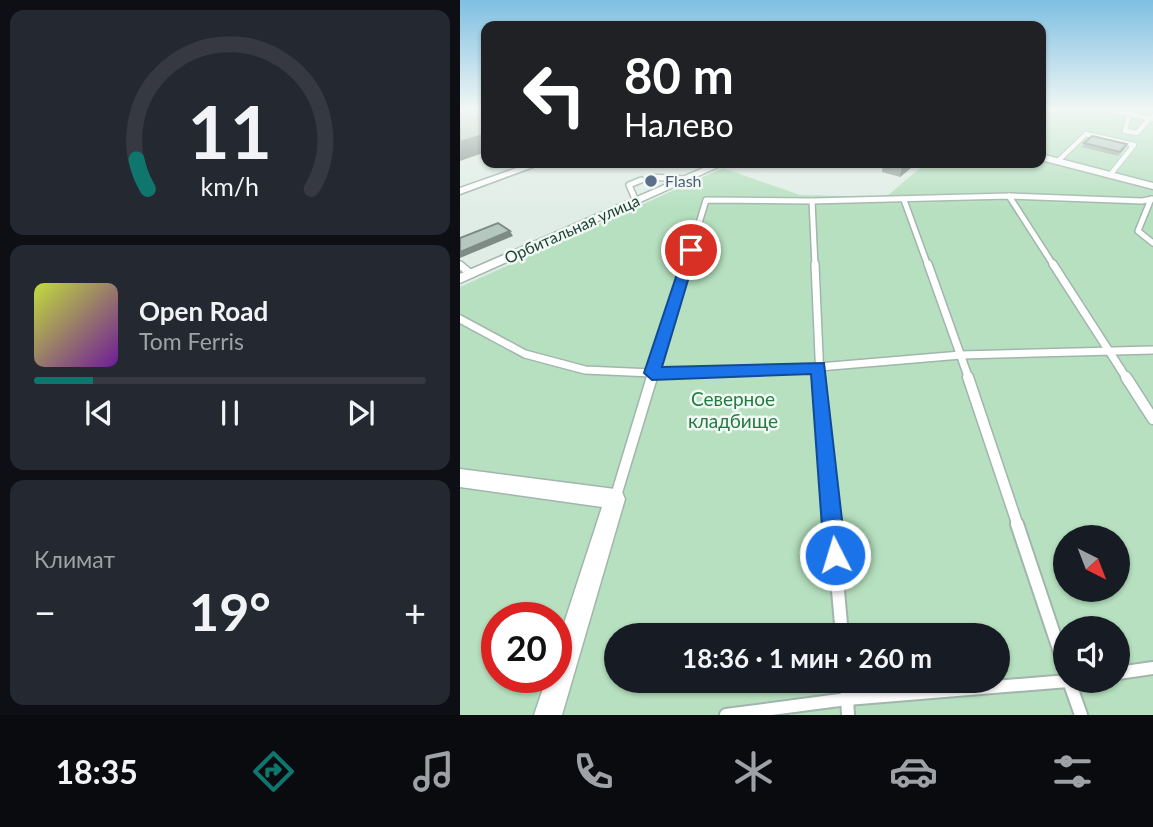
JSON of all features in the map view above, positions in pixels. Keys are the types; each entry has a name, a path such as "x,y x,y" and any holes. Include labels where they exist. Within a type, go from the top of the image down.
{"street":[{"path":"1046,158 1153,186"},
{"path":"460,191 525,168"},
{"name":"Орбитальная улица","path":"466,277 710,168"},
{"path":"460,478 615,499 548,715"}],"lane":[{"path":"1058,162 1077,143"},
{"path":"1110,175 1134,145 1127,143"},
{"path":"650,177 685,179"},
{"path":"636,201 629,186 641,180"},
{"path":"615,499 706,200 904,200 1009,196 1142,201 1152,199"},
{"path":"1009,196 1153,419"},
{"path":"1152,199 1138,231 1153,243"},
{"path":"904,200 961,355 1053,631"},
{"path":"812,201 819,367 841,623"},
{"path":"460,265 466,277"},
{"path":"460,319 525,354 585,370 652,373 819,367 961,355 1153,350"},
{"path":"1130,672 1153,668"},
{"path":"726,715 847,699 1053,682"},
{"path":"847,693 848,715"},
{"path":"1073,693 1081,715"}],"green space":[{"name":"Северное кладбище","path":"1046,143 1153,143 1153,715 460,715 460,287 723,168 800,195 886,197 920,168 1046,168"}],"building":[{"path":"1085,143 1127,144 1120,152"},
{"path":"498,223 510,231 460,252 460,238"}],"place":[{"name":"Flash","path":"651,181"}],"route":[{"path":"691,250 652,373 819,367 835,555"}]}
